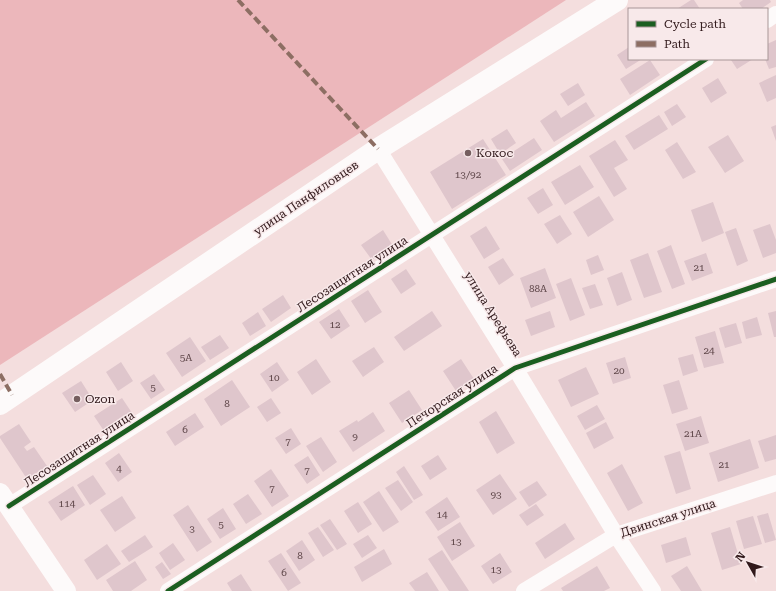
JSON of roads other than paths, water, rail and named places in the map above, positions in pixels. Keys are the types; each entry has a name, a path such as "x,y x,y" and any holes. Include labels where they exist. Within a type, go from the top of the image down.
{"main road":[{"name":"улица Панфиловцев","path":"0,404 378,149 617,0"}],"street":[{"name":"Лесозащитная улица","path":"5,499 432,234 704,60"},
{"name":"улица Арефьева","path":"378,149 515,368 616,535 653,591"},
{"name":"Печорская улица","path":"168,591 515,368 776,279"},
{"name":"Двинская улица","path":"524,591 616,535 776,483"},
{"path":"5,499 66,591"}],"place":[{"name":"Кокос","path":"468,153"},
{"name":"Ozon","path":"77,399"}]}
